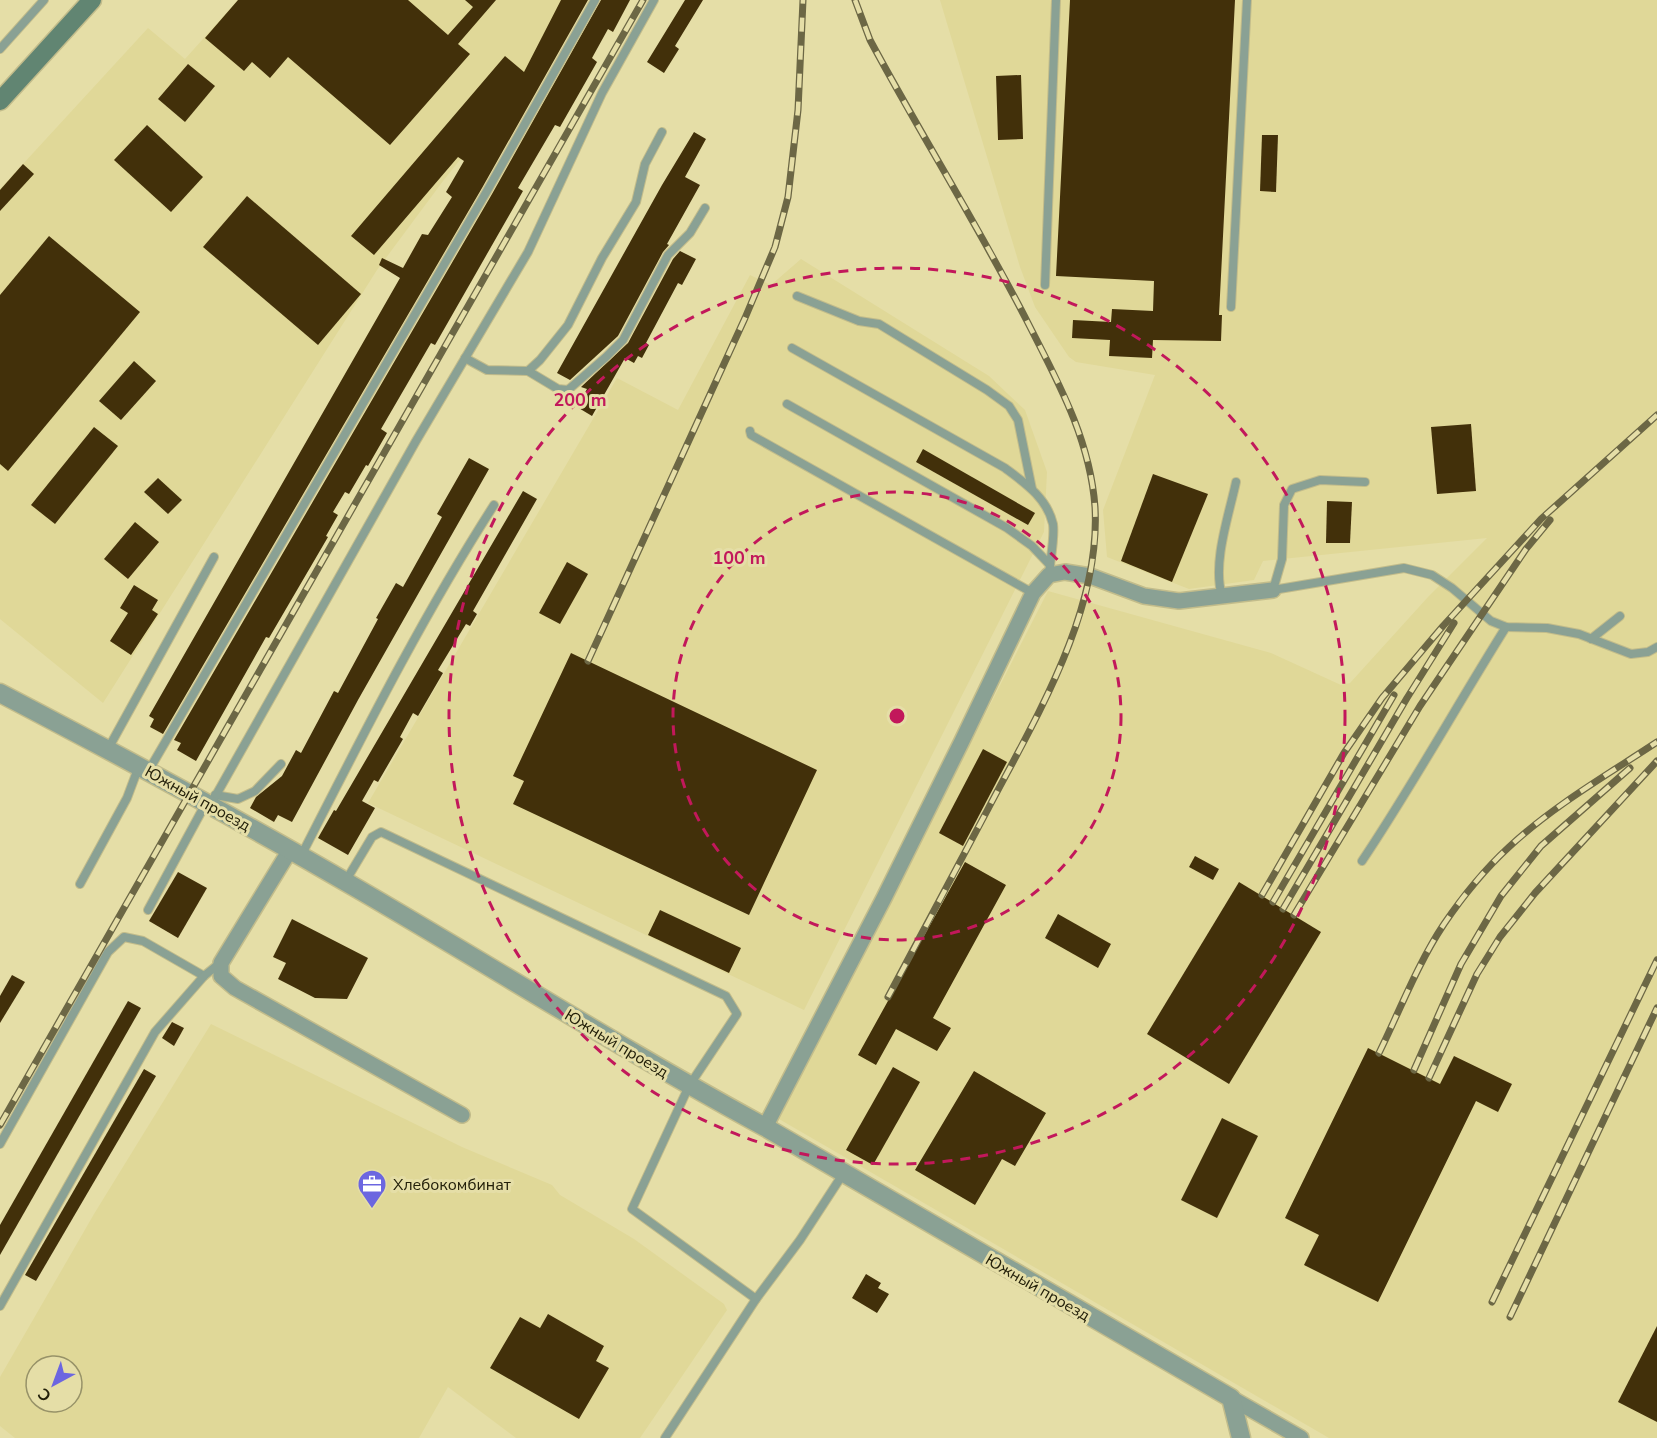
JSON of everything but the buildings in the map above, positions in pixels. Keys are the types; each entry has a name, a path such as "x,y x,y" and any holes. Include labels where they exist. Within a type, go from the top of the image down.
{"main road":[{"path":"0,100 92,0"}],"street":[{"path":"765,1127 884,898 1033,593 1049,570 1090,576 1144,596 1179,601 1273,590"},
{"name":"Южный проезд","path":"0,693 211,801 689,1086 765,1127 1231,1398"},
{"path":"296,853 221,963 221,976 235,988 462,1115"},
{"path":"1231,1398 1241,1438"},
{"path":"1231,1398 1301,1438"}],"lane":[{"path":"0,49 44,0"},
{"path":"80,884 144,767 487,191 595,0"},
{"path":"148,910 416,441 528,252 602,93 654,0"},
{"path":"1045,285 1056,0"},
{"path":"1231,307 1246,0"},
{"path":"528,371 540,360 568,325 602,258 636,202 645,164 662,132"},
{"path":"465,358 487,370 528,371 558,389 568,390 622,340 668,255 690,232 705,208"},
{"path":"797,296 859,321 879,324 1009,406 1018,420 1032,489"},
{"path":"792,348 1005,468 1032,489 1047,507 1053,526 1049,570"},
{"path":"787,405 1007,528 1032,546 1049,570"},
{"path":"750,431 751,435 1033,593"},
{"path":"1365,482 1320,480 1292,489 1284,505 1282,559 1273,590 1404,568 1432,574 1491,621 1506,627 1547,628 1591,639 1631,654 1648,652 1657,647"},
{"path":"1222,596 1219,585 1223,541 1236,482"},
{"path":"296,853 458,561 494,505"},
{"path":"108,749 214,557"},
{"path":"1591,639 1620,616"},
{"path":"1362,861 1401,803 1463,694 1506,627"},
{"path":"211,801 238,799 255,791 281,765"},
{"path":"345,882 372,837 381,832 726,996 737,1014 689,1086 632,1209 756,1299"},
{"path":"0,1144 108,952 124,937 144,941 204,976"},
{"path":"0,1306 155,1032 204,976 221,963"},
{"path":"665,1438 756,1299 800,1240 843,1174"}],"shaded area":[{"path":"238,0 562,0 533,55 528,75 443,181 377,270 103,703 0,619 0,189 148,28 185,59"},
{"path":"940,0 1657,0 1657,1438 1329,1438 779,1119 1048,591 1271,653 1341,685 1350,683 1428,597 1487,538 1263,561 1254,580 1189,589 1107,557 1103,510 1155,375 1076,362 1069,357 1035,307 1020,267"},
{"path":"801,259 989,376 1025,410 1047,472 1044,532 804,1010 368,803 617,378 678,410 750,275 771,285"},
{"path":"211,1024 462,1147 552,1185 560,1195 634,1239 724,1304 727,1310 640,1438 516,1438 448,1387 419,1438 15,1438 0,1426 0,1377 94,1214"}],"railway":[{"path":"0,1125 643,0"},
{"path":"588,661 745,318 775,247 788,197 798,110 803,0"},
{"path":"855,0 870,40 990,252 1061,389 1080,434 1087,458 1095,507 1094,546 1087,586 1076,625 1061,664 1025,739 888,997"},
{"path":"1262,895 1344,753 1382,698 1443,626 1541,519 1657,415"},
{"path":"1294,915 1420,706 1526,549 1550,520"},
{"path":"1283,909 1407,698 1454,623"},
{"path":"1273,902 1394,695"},
{"path":"1379,1053 1435,939 1482,874 1509,847 1544,818 1657,742"},
{"path":"1429,1078 1477,974 1500,937 1535,893 1657,761"},
{"path":"1414,1070 1461,964 1501,896 1541,846 1630,768"},
{"path":"1492,1302 1657,960"},
{"path":"1510,1317 1657,1008"}],"place":[{"name":"Хлебокомбинат","path":"372,1210"}]}
